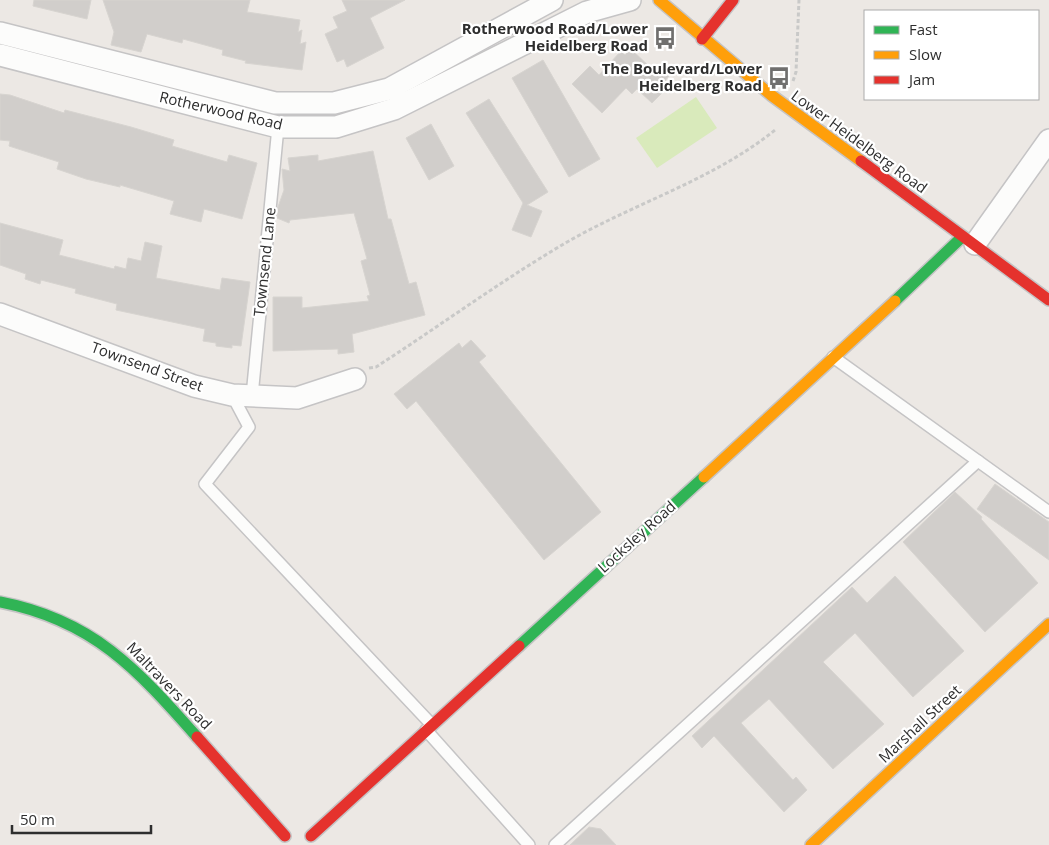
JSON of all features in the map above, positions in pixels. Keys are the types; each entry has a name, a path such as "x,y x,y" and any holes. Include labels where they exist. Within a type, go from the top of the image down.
{"street":[{"name":"Rotherwood Road","path":"0,33 274,103 334,103 389,89 552,0"},
{"name":"Rotherwood Road","path":"0,55 278,127 336,128 394,109 587,12 630,0"},
{"name":"Lower Heidelberg Road","path":"659,0 702,39 771,96 1049,300"},
{"path":"702,39 733,0"},
{"name":"Locksley Road","path":"298,837 429,728 833,357 937,263 968,240 1049,140"},
{"name":"Townsend Street","path":"0,314 194,386 242,395 297,398 358,374"},
{"name":"Maltravers Road","path":"0,602 33,608 68,621 117,652 298,837"},
{"name":"Marshall Street","path":"810,845 1049,624"}],"lane":[{"name":"Townsend Lane","path":"242,395 278,127"},
{"path":"833,357 1049,512"},
{"path":"242,395 249,427 205,484 429,728 529,845"},
{"path":"555,845 978,461"}],"path":[{"path":"793,81 796,72 799,0"},
{"path":"358,374 376,367 563,245 727,162 758,144 775,130"}],"green space":[{"path":"696,97 717,128 657,168 636,138"}],"building":[{"path":"34,0 91,0 87,19 33,6"},
{"path":"103,0 250,0 247,12 300,20 298,32 302,30 300,44 306,42 302,70 245,63 246,61 222,55 223,50 183,39 182,43 147,34 141,52 111,45 114,32"},
{"path":"342,0 405,0 370,18 384,48 347,67 344,59 337,62 325,34 338,28 333,17 347,11"},
{"path":"631,49 654,71 663,63 672,72 664,82 669,86 652,103 637,89 632,94 626,88 602,113 572,84 590,66 599,75 621,51 625,55"},
{"path":"543,60 600,159 569,177 512,78"},
{"path":"0,94 10,95 64,113 65,110 131,127 174,140 172,146 227,162 229,155 257,163 242,219 204,209 201,222 170,214 174,201 120,185 120,187 86,179 57,169 59,162 9,146 10,141 0,140"},
{"path":"489,99 548,192 527,205 542,211 531,237 512,230 523,203 466,113"},
{"path":"431,124 454,166 429,180 406,138"},
{"path":"373,151 388,219 391,219 409,284 416,282 425,315 352,334 354,352 338,354 338,349 273,351 273,297 302,297 302,308 369,301 367,296 370,295 361,261 367,259 354,213 290,220 289,223 277,218 278,207 284,190 282,169 290,171 288,158 318,155 318,161"},
{"path":"0,223 63,240 59,255 114,269 115,266 126,269 128,258 141,261 145,242 162,246 156,278 220,290 222,278 250,282 241,346 232,345 232,348 216,346 216,343 203,341 205,329 116,310 117,304 75,293 76,289 41,280 40,284 25,279 26,274 0,265"},
{"path":"471,340 486,356 479,362 601,512 544,560 416,401 407,409 394,394 459,343 462,348"},
{"path":"995,484 1049,522 1049,560 977,509"},
{"path":"955,492 982,517 981,519 1038,583 985,632 903,542"},
{"path":"895,576 964,651 913,697 855,633 823,662 884,724 833,769 769,699 741,723 793,780 796,777 807,790 784,812 714,736 702,748 692,736 852,587 867,603"},
{"path":"589,827 601,829 616,845 570,845"}],"traffic: fast":[{"path":"895,301 962,237"},
{"path":"519,646 704,477"},
{"path":"0,602 33,610 62,621 111,651 133,669 197,737"}],"traffic: slow":[{"path":"659,0 771,95 861,161"},
{"path":"704,477 895,301"},
{"path":"811,845 1049,624"}],"traffic: jam":[{"path":"702,39 733,0"},
{"path":"861,161 1049,300"},
{"path":"311,836 519,646"},
{"path":"197,737 285,836"}],"place":[{"name":"Rotherwood Road/Lower Heidelberg Road","path":"665,38"},
{"name":"The Boulevard/Lower Heidelberg Road","path":"779,78"}]}
